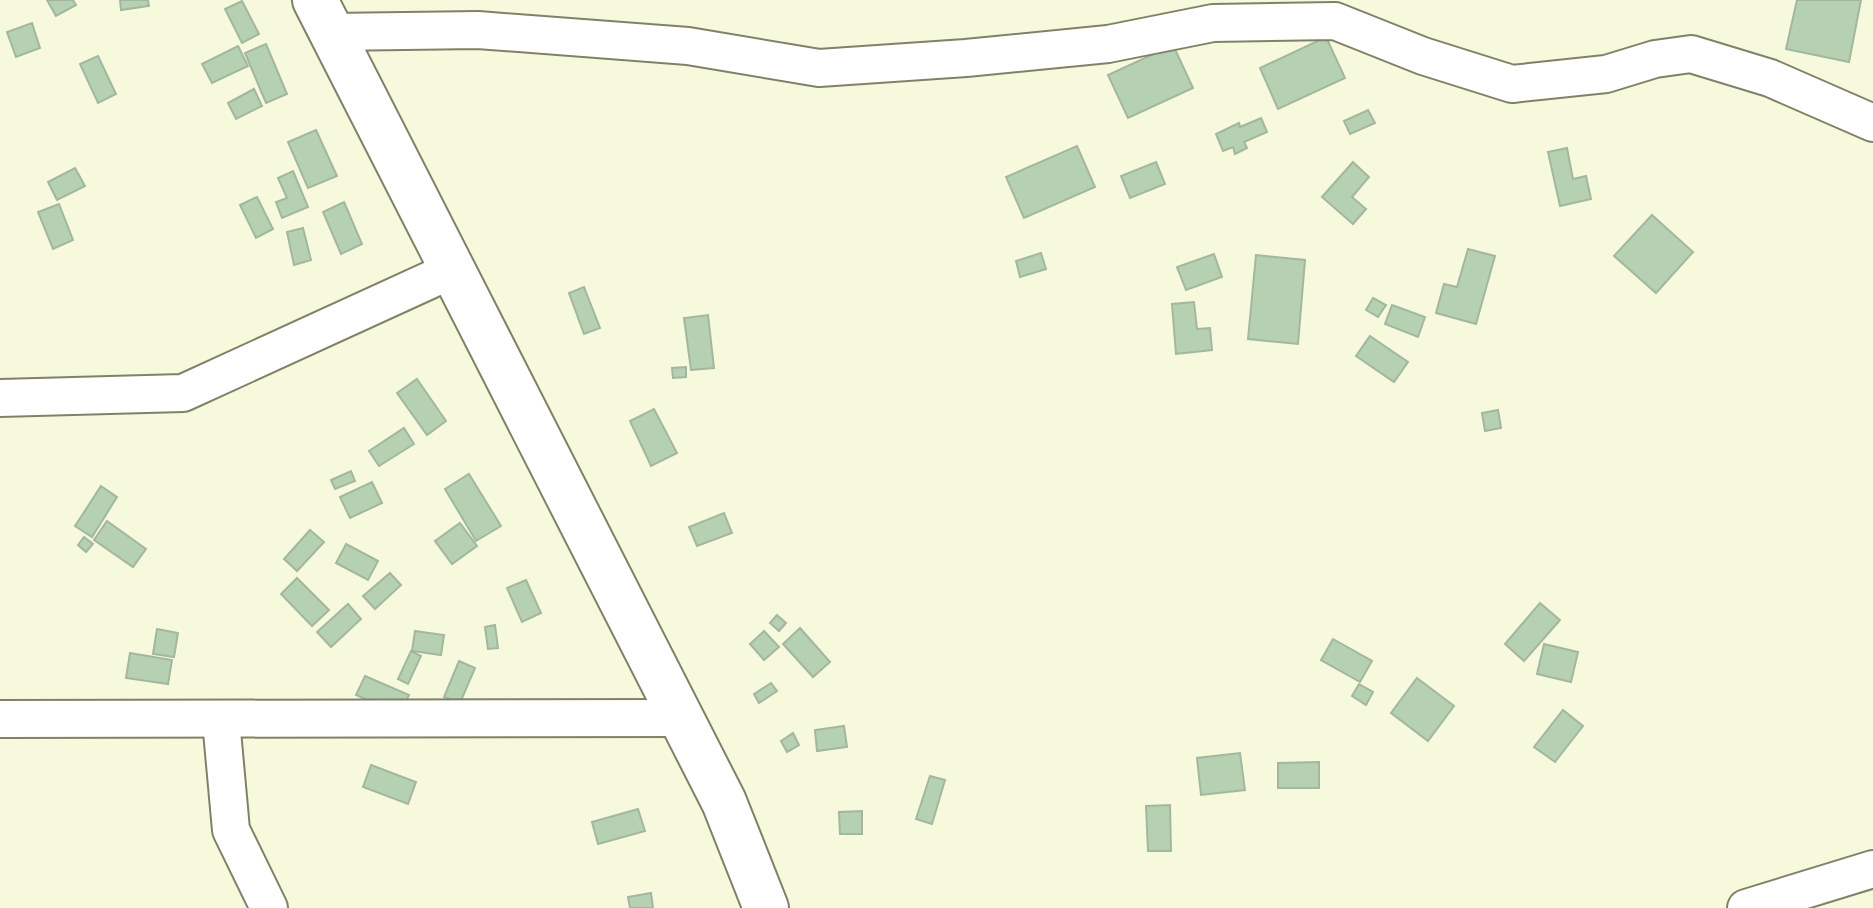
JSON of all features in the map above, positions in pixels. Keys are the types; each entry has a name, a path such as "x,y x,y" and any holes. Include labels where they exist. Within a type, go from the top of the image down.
{"street":[{"path":"323,16 688,46 819,68 1108,44 1213,23 1335,21 1423,56 1512,84 1606,74 1655,59 1691,54 1770,78 1873,123"},
{"path":"323,16 724,802 766,908"},
{"path":"0,398 183,393 452,270"},
{"path":"0,719 681,718"},
{"path":"221,720 231,830 269,908"},
{"path":"1746,908 1873,869"}],"building":[{"path":"47,0 73,0 76,5 56,16"},
{"path":"120,0 148,0 149,6 121,10"},
{"path":"1797,0 1861,0 1849,62 1786,49"},
{"path":"242,1 259,34 242,43 225,9"},
{"path":"32,23 40,48 16,57 7,32"},
{"path":"1326,37 1345,78 1278,109 1260,68"},
{"path":"266,44 287,94 266,103 245,53"},
{"path":"1173,45 1193,88 1128,118 1108,75"},
{"path":"238,46 248,66 212,83 202,64"},
{"path":"98,56 116,94 98,103 80,64"},
{"path":"254,89 262,106 236,119 228,103"},
{"path":"1368,110 1375,123 1350,134 1344,121"},
{"path":"1261,118 1267,132 1244,142 1247,148 1235,154 1233,147 1223,151 1216,134 1239,123 1240,127"},
{"path":"316,130 337,176 308,188 288,142"},
{"path":"1077,146 1095,187 1024,218 1006,177"},
{"path":"1567,148 1573,179 1586,176 1591,199 1560,206 1548,152"},
{"path":"1156,162 1165,184 1130,198 1121,176"},
{"path":"1353,162 1369,177 1352,197 1366,209 1353,224 1322,197"},
{"path":"75,168 85,186 57,200 48,182"},
{"path":"293,171 308,207 282,218 276,202 287,198 278,178"},
{"path":"257,197 273,229 256,238 240,205"},
{"path":"344,202 362,244 341,254 323,212"},
{"path":"59,204 73,240 53,249 38,212"},
{"path":"1652,215 1693,252 1656,293 1614,256"},
{"path":"303,228 311,260 294,265 287,232"},
{"path":"1468,249 1495,256 1476,324 1436,313 1444,284 1457,287"},
{"path":"1041,253 1046,269 1020,277 1016,261"},
{"path":"1214,254 1222,277 1186,290 1177,267"},
{"path":"1256,255 1305,260 1298,344 1248,339"},
{"path":"584,287 600,328 584,334 569,293"},
{"path":"1373,298 1386,305 1378,317 1366,310"},
{"path":"1194,302 1197,329 1210,328 1212,350 1176,354 1172,304"},
{"path":"1392,305 1425,317 1418,337 1385,324"},
{"path":"708,315 714,368 691,370 684,318"},
{"path":"1370,336 1408,362 1394,382 1356,356"},
{"path":"686,367 686,377 673,378 672,368"},
{"path":"417,379 446,421 427,435 397,393"},
{"path":"654,409 677,453 651,466 630,421"},
{"path":"1498,410 1501,428 1485,431 1482,413"},
{"path":"404,428 414,444 379,466 369,451"},
{"path":"351,471 355,481 335,489 331,480"},
{"path":"469,474 501,526 476,541 445,489"},
{"path":"372,482 382,503 350,518 340,497"},
{"path":"101,486 117,497 92,537 75,526"},
{"path":"724,513 732,533 697,546 689,527"},
{"path":"107,521 146,549 133,567 94,540"},
{"path":"460,523 477,546 452,564 435,541"},
{"path":"310,530 324,542 297,571 284,559"},
{"path":"84,537 93,544 86,552 78,545"},
{"path":"346,544 378,561 368,580 336,563"},
{"path":"390,573 401,585 375,609 363,596"},
{"path":"297,578 329,610 312,626 281,594"},
{"path":"526,580 541,613 522,622 507,588"},
{"path":"1540,603 1560,620 1524,661 1505,644"},
{"path":"348,604 361,619 331,647 317,632"},
{"path":"777,615 786,623 779,631 770,623"},
{"path":"495,625 498,648 488,649 485,627"},
{"path":"800,628 830,662 813,677 783,644"},
{"path":"157,629 178,633 174,657 153,654"},
{"path":"415,631 444,635 441,655 412,651"},
{"path":"764,631 779,647 764,660 750,644"},
{"path":"1333,639 1372,661 1360,682 1321,660"},
{"path":"1544,644 1578,652 1571,682 1537,674"},
{"path":"411,651 421,656 408,684 398,679"},
{"path":"130,653 172,660 168,684 126,678"},
{"path":"459,661 475,668 460,703 444,697"},
{"path":"365,676 409,695 400,714 356,695"},
{"path":"1417,678 1454,706 1428,741 1391,713"},
{"path":"771,683 777,691 759,703 754,694"},
{"path":"1359,684 1373,692 1366,705 1352,696"},
{"path":"1563,710 1583,726 1555,762 1534,747"},
{"path":"844,726 847,747 817,751 815,730"},
{"path":"793,733 799,745 787,752 781,741"},
{"path":"1240,753 1245,790 1201,795 1197,758"},
{"path":"1319,762 1319,788 1278,788 1278,763"},
{"path":"371,765 416,782 408,804 363,787"},
{"path":"930,776 945,780 932,824 916,819"},
{"path":"1170,805 1171,851 1148,851 1146,806"},
{"path":"638,809 645,831 598,844 592,822"},
{"path":"862,811 862,834 840,834 839,812"},
{"path":"651,893 653,908 630,908 628,897"}]}
